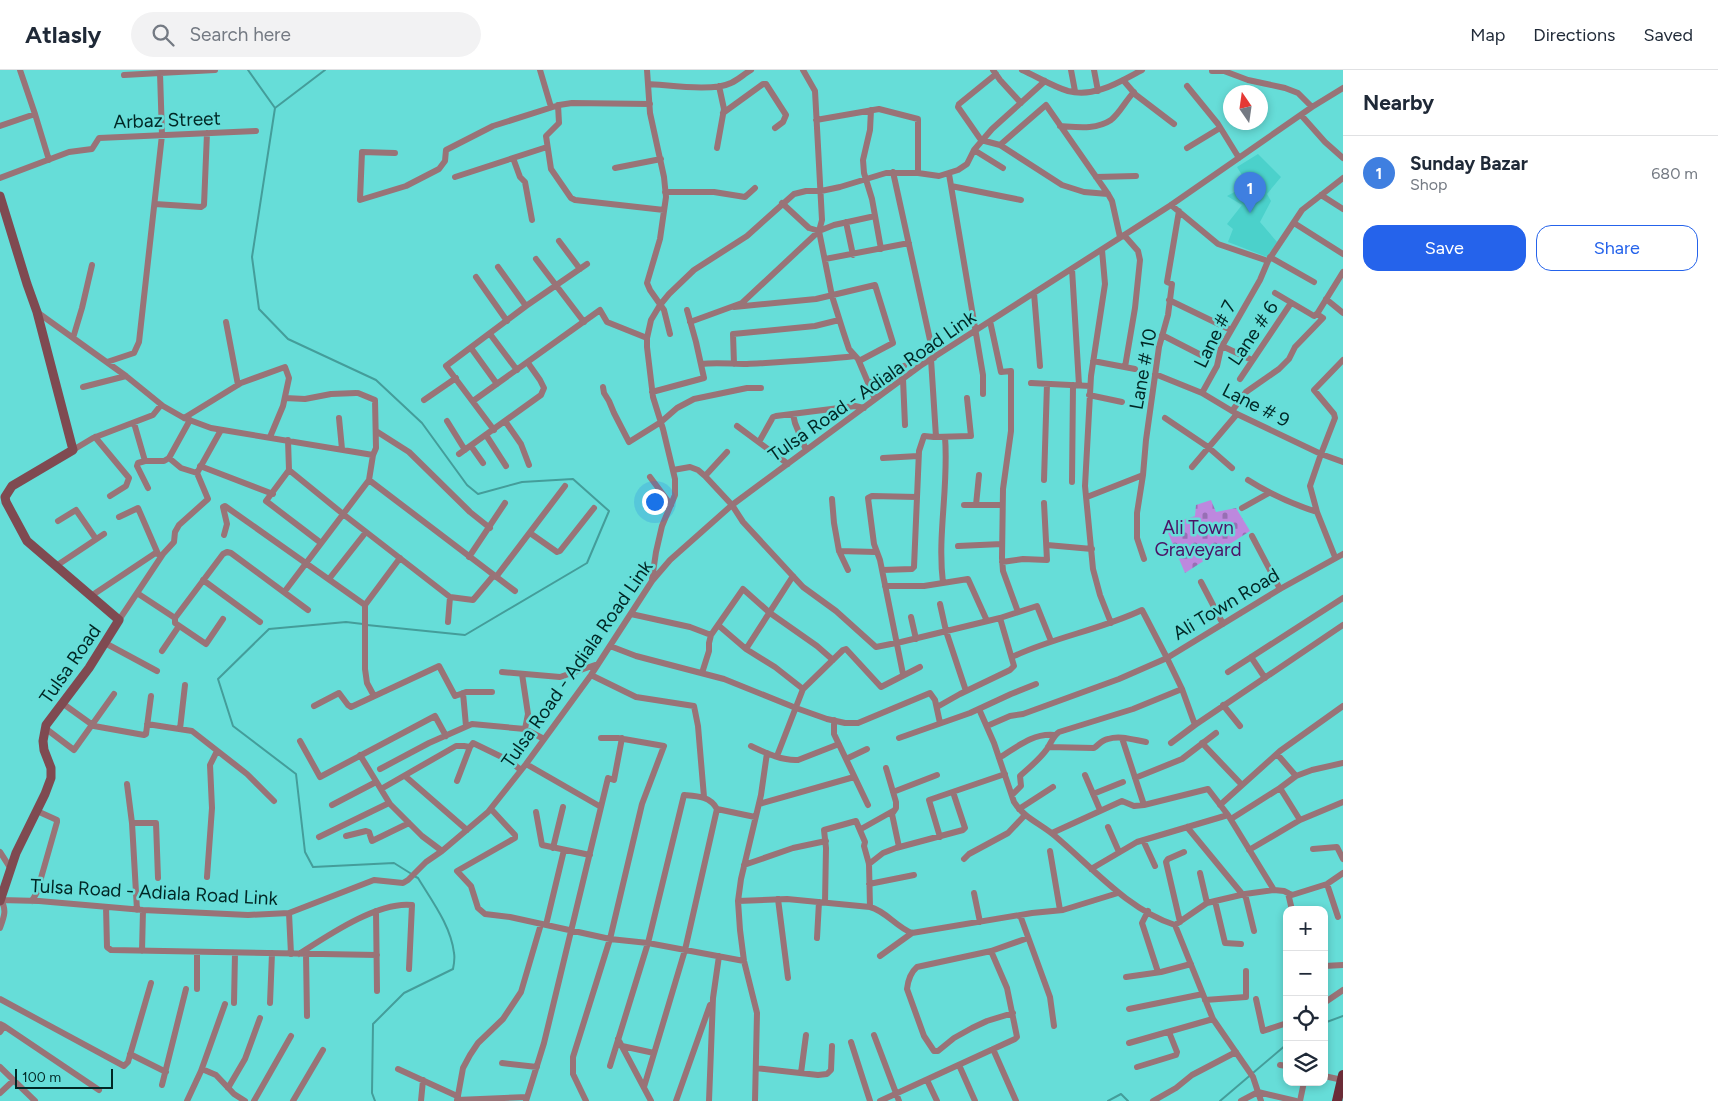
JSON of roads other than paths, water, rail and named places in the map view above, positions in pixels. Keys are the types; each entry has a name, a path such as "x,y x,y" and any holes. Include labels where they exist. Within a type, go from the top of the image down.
{"main road":[{"path":"0,196 37,312 73,450"},
{"name":"Tulsa Road","path":"1,901 16,853 45,794 52,772 43,741 45,728 89,668 119,620 28,540 6,502 5,497 12,486 73,450"},
{"path":"1337,1101 1343,1078"}],"street":[{"path":"20,70 49,160"},
{"path":"124,75 215,70"},
{"path":"540,70 559,123 546,136 551,169 571,198 664,210"},
{"path":"647,70 650,104 666,192 660,239 647,283 664,310 670,334"},
{"path":"648,84 719,86 732,83 739,76 751,70"},
{"path":"804,70 815,91 822,220 819,231 832,296 850,349 857,358 875,399"},
{"path":"1022,70 1068,91 1075,92 1098,91 1142,70"},
{"path":"1071,70 1075,92"},
{"path":"1094,70 1098,91"},
{"path":"1212,71 1221,70 1248,80 1285,88 1298,93 1312,107"},
{"path":"107,362 134,353 139,342 162,135 160,72"},
{"path":"1021,103 995,72 958,107 981,140 1000,146 1062,186 1084,192 1108,194"},
{"path":"1123,80 1134,92 1174,124"},
{"path":"652,581 662,526 675,495 672,470 652,392 647,338 651,320 660,305 694,270 747,236 794,194 806,191 820,191 893,172 938,176 949,174 967,164 981,140 1045,81"},
{"path":"723,113 763,84 766,84 786,115 783,122 775,128"},
{"path":"717,148 724,109 719,86"},
{"path":"1187,86 1220,128 1239,158"},
{"name":"Tulsa Road - Adiala Road Link","path":"1,901 32,901 140,910 248,915 289,913 374,880 402,883 408,880 419,868 442,851 490,809 526,764 591,675 652,581 670,560 732,505 932,358 1171,205 1312,107 1343,88"},
{"path":"1060,126 1092,127 1106,122 1112,119 1134,92"},
{"path":"395,153 362,152 360,200 406,186 439,169 444,165 446,150 493,126 554,106 572,103 650,104"},
{"path":"1000,146 1046,105 1112,201 1122,236 1138,251 1140,260 1135,308 1125,367"},
{"path":"816,120 879,109 918,119 918,173"},
{"path":"871,110 870,130 863,160 881,249"},
{"path":"0,126 35,114"},
{"path":"1301,116 1343,158"},
{"path":"1187,148 1220,128"},
{"name":"Arbaz Street","path":"0,178 69,152 92,149 98,138 256,131"},
{"path":"155,204 201,207 204,205 208,133"},
{"path":"455,177 547,147"},
{"path":"974,150 1003,168"},
{"path":"513,158 520,177 525,182 532,220"},
{"path":"615,168 661,159"},
{"path":"893,172 932,358 936,437"},
{"path":"949,174 983,376 983,394"},
{"path":"1096,177 1136,176"},
{"name":"Lane # 7","path":"1202,393 1217,366 1222,346 1260,280 1269,259 1302,210 1343,178"},
{"path":"951,186 1021,200"},
{"path":"666,192 707,192 744,197 756,188"},
{"path":"1321,195 1343,209"},
{"path":"782,204 810,228 819,231"},
{"path":"1171,205 1218,244 1269,259 1314,282"},
{"name":"Lane # 10","path":"1144,559 1137,538 1137,513 1159,347 1170,300 1172,284 1167,282 1179,211"},
{"path":"690,322 742,303 819,231 846,222 875,216"},
{"path":"846,222 853,255"},
{"path":"1294,223 1343,254"},
{"path":"560,241 580,269"},
{"path":"825,259 908,243"},
{"path":"1012,657 1051,641 1111,623 1100,596 1093,570 1086,486 1089,394 1105,284 1102,250"},
{"path":"536,259 584,322"},
{"path":"494,430 446,366 526,306 587,264"},
{"path":"73,338 92,265"},
{"path":"498,267 526,306"},
{"path":"1072,269 1076,385 1072,482"},
{"path":"1275,293 1314,316 1318,313 1343,272"},
{"path":"476,277 506,321"},
{"path":"701,364 712,362 734,364 857,358 892,343 875,285 816,299 734,307"},
{"path":"1034,293 1040,366"},
{"path":"1326,299 1343,313"},
{"path":"1170,300 1231,330"},
{"name":"Lane # 6","path":"1240,380 1291,303"},
{"path":"473,402 600,310 608,322 647,338"},
{"path":"652,392 704,377 687,310"},
{"path":"37,312 126,376 161,404 187,419 221,430 373,455"},
{"path":"1192,467 1234,412 1246,392 1279,370 1289,359 1295,347 1323,318 1318,313"},
{"path":"734,364 733,334 815,326 840,320"},
{"path":"226,322 238,385"},
{"path":"990,322 1001,372 1012,371 1011,431 1002,505 1002,562 1003,571 1018,612"},
{"path":"490,334 517,370"},
{"path":"1162,335 1201,355"},
{"path":"1222,346 1252,360"},
{"path":"471,348 497,384"},
{"path":"1335,557 1317,512 1310,486 1320,454 1335,418 1334,414 1314,390 1343,360"},
{"path":"1093,361 1134,369"},
{"path":"465,450 543,392 544,388 540,380 528,363"},
{"path":"869,383 904,366"},
{"path":"148,488 137,466 138,463 164,461 168,458 187,419 238,385 285,367 289,378 285,398 270,437"},
{"name":"Lane # 9","path":"1155,374 1202,393 1234,412 1320,454 1343,462"},
{"path":"83,387 126,376"},
{"path":"424,400 456,378"},
{"path":"903,379 904,425"},
{"path":"1031,383 1090,386"},
{"path":"1044,480 1047,384"},
{"path":"603,387 604,393 629,442 661,422 676,408 694,399 761,388"},
{"path":"285,398 305,399 331,394 357,393 375,400 376,431 376,448 369,480 285,591"},
{"path":"1089,394 1122,402"},
{"path":"882,570 912,569 914,567 918,456 921,440 924,436 971,436 967,398"},
{"name":"Tulsa Road","path":"73,450 94,438 154,415 161,404"},
{"path":"759,442 773,417 855,406 864,408"},
{"path":"793,414 806,450"},
{"path":"339,418 342,449"},
{"path":"1165,418 1208,447 1232,468"},
{"path":"447,421 465,450 483,463"},
{"path":"505,421 521,444 529,465"},
{"path":"134,423 145,461"},
{"path":"737,426 788,464"},
{"path":"119,620 174,542 175,532 179,525 208,499 197,473 221,430"},
{"path":"376,431 408,452 470,512 490,528"},
{"path":"486,435 506,466"},
{"path":"943,583 940,559 944,504 945,437"},
{"path":"94,438 129,478 126,486 110,496"},
{"path":"288,440 289,470 266,501 321,543"},
{"path":"705,476 727,452"},
{"path":"883,458 918,456"},
{"path":"168,458 181,468 197,473"},
{"path":"200,466 273,494"},
{"path":"672,470 690,467 705,476 732,505 743,522 803,587 836,611 876,646 916,639 1000,618 1038,606 1051,641"},
{"path":"289,470 450,597 473,600 530,533 565,486"},
{"path":"976,505 979,475"},
{"path":"1087,497 1143,475"},
{"path":"650,477 671,505"},
{"path":"369,480 515,591"},
{"path":"1248,480 1290,503 1317,512"},
{"path":"1242,508 1269,493"},
{"path":"903,674 882,570 876,552 868,498 872,496 917,497"},
{"path":"832,499 839,551 848,570"},
{"path":"469,556 490,528 505,503"},
{"path":"1002,562 1023,560 1045,561 1047,559 1044,503"},
{"path":"964,505 1002,505"},
{"path":"224,534 227,524 223,508 225,506 329,578 365,607"},
{"path":"119,517 138,508 160,560"},
{"path":"530,533 557,552 560,551 594,508"},
{"path":"58,521 76,510 96,539"},
{"path":"329,578 366,532"},
{"path":"56,566 104,534"},
{"path":"1252,536 1280,589"},
{"path":"958,546 1002,544"},
{"path":"1046,545 1092,550"},
{"path":"839,551 876,552"},
{"path":"91,596 157,552"},
{"path":"223,619 206,644 175,623 175,618 223,554 227,552 285,591 308,610"},
{"name":"Ali Town Road","path":"1111,623 1142,610 1167,658 1280,589 1343,554"},
{"path":"374,696 367,683 366,676 365,607 400,558"},
{"path":"746,649 793,576"},
{"path":"885,586 924,586 968,578 987,621"},
{"path":"203,580 260,622"},
{"path":"1201,582 1223,624"},
{"path":"702,673 709,651 711,635 743,590 770,613 817,646 833,660"},
{"path":"137,593 175,618"},
{"path":"448,622 450,597"},
{"path":"1228,672 1343,598"},
{"path":"940,604 946,631 966,691"},
{"path":"631,614 690,627 711,635"},
{"path":"911,616 916,639"},
{"path":"937,707 1010,670 1014,666 1000,618"},
{"path":"718,625 746,649 775,667 803,689"},
{"path":"1171,743 1223,705 1343,625"},
{"path":"162,651 179,626"},
{"path":"105,644 157,671"},
{"path":"610,646 636,656 724,679 796,708 845,723 858,723 930,693 937,707 940,723"},
{"path":"777,756 803,689 843,650 846,649 881,688 903,674 920,667"},
{"path":"1252,657 1265,678"},
{"path":"987,726 1010,716 1023,714 1119,679 1167,658 1182,689 1194,725"},
{"path":"502,672 560,677 598,664"},
{"path":"314,706 339,693 349,706 439,666 455,696 464,693 492,692"},
{"path":"522,674 528,714 525,729"},
{"path":"591,675 636,697 694,706 698,726 704,797"},
{"path":"899,738 953,720 1036,684"},
{"path":"180,729 185,685"},
{"path":"1012,795 1021,786 1020,776 1039,759 1054,735 1133,709 1182,689"},
{"path":"464,693 466,726"},
{"path":"45,728 74,750 114,694"},
{"path":"62,703 92,725 144,735 146,734 148,724 151,696"},
{"path":"1223,705 1240,726"},
{"path":"1220,805 1277,754 1343,706"},
{"path":"979,709 1019,809 1052,833 1118,893 1164,921 1178,924 1207,903 1244,894 1274,890 1284,891 1292,895 1327,884 1343,872"},
{"path":"300,741 320,778 435,716 446,736"},
{"path":"834,720 834,734 868,805"},
{"path":"148,724 192,731 246,774 274,801"},
{"path":"380,769 472,724 525,729 544,739"},
{"path":"1136,778 1182,759 1216,733"},
{"path":"1000,758 1034,737 1044,734 1054,735"},
{"path":"586,1101 573,1074 573,1057 610,939 642,804 664,746 622,738 601,738"},
{"path":"398,1069 423,1080 457,1099 527,1099 544,1043 608,778 614,780 622,738"},
{"path":"1048,747 1094,748 1108,738 1146,742"},
{"path":"1122,738 1144,804"},
{"path":"456,781 471,744 475,743 508,760 521,770"},
{"path":"1202,743 1242,785"},
{"path":"751,746 766,753 798,760 839,744"},
{"path":"381,789 456,746 470,747"},
{"path":"846,759 867,749"},
{"path":"207,877 212,808 210,765 217,751"},
{"path":"755,1101 757,1012 744,961 738,900 744,865 759,804 766,753"},
{"path":"1277,754 1296,776"},
{"path":"360,755 389,803 442,851"},
{"path":"1091,868 1143,840 1230,817 1280,788 1296,776 1312,770 1343,763"},
{"path":"526,764 601,807"},
{"path":"861,829 893,811 897,805 886,768"},
{"path":"940,836 929,800 1005,774"},
{"path":"893,792 937,775"},
{"path":"1085,775 1100,810"},
{"path":"405,776 467,830"},
{"path":"759,804 854,777"},
{"path":"332,804 376,782"},
{"path":"1093,794 1124,782"},
{"path":"127,784 140,910 142,951"},
{"path":"1019,809 1053,787"},
{"path":"1280,788 1300,820"},
{"path":"1052,833 1122,801 1134,806 1208,789 1230,817 1274,890"},
{"path":"869,864 884,853 899,847 960,832 965,828 953,792"},
{"path":"610,1066 620,1042 648,943 684,794 704,797 715,804 718,809 685,950 644,1087"},
{"path":"1250,850 1300,820 1343,802"},
{"path":"319,837 389,803"},
{"path":"553,848 563,807"},
{"path":"490,809 515,835 515,838 457,871 471,886 478,908 485,914 510,917 610,939 648,943 744,961"},
{"path":"718,809 755,817"},
{"path":"32,901 37,892 57,822 37,811"},
{"path":"893,811 899,847"},
{"path":"536,812 541,844 590,856"},
{"path":"964,859 969,854 1008,833 1025,815"},
{"path":"817,938 822,902 826,842 824,833 826,829 856,820 865,842 864,846 869,864 870,906"},
{"path":"132,823 156,823 158,878"},
{"path":"346,836 366,831 369,832 372,841 409,823"},
{"path":"1187,827 1244,894 1254,931"},
{"path":"1108,828 1119,852"},
{"path":"1143,840 1155,866"},
{"path":"744,865 794,848 826,842"},
{"path":"1313,849 1337,847 1343,859"},
{"path":"457,1099 463,1068 470,1054 502,1019 521,992 564,850"},
{"path":"1050,851 1060,910"},
{"path":"0,852 11,869"},
{"path":"1184,852 1168,859 1166,862 1178,924 1191,964 1213,1019 1254,1077 1261,1101"},
{"path":"1200,873 1207,903"},
{"path":"869,884 914,875"},
{"path":"1327,884 1338,917"},
{"path":"974,893 980,922"},
{"path":"880,956 912,933 1060,910 1118,893"},
{"path":"1288,893 1291,906"},
{"path":"738,900 778,899 870,906 876,908 905,930 912,933"},
{"path":"778,899 788,978"},
{"path":"0,928 5,913 5,906 1,901"},
{"path":"1215,901 1225,943 1241,944"},
{"path":"303,954 352,922 376,911 406,904 412,905 409,969"},
{"path":"106,907 107,947 111,950 377,955"},
{"path":"376,911 377,991"},
{"path":"1148,911 1142,923 1158,972"},
{"path":"289,913 291,954"},
{"path":"1020,915 1050,997 1054,1026"},
{"path":"1013,1013 972,1028 954,1038 938,1051 934,1050 924,1036 908,989 912,972 917,967 990,951 1028,938"},
{"path":"880,1101 1017,1037 1007,988 990,951"},
{"path":"196,989 197,952"},
{"path":"234,1003 235,953"},
{"path":"270,1003 272,953"},
{"path":"303,954 307,1016"},
{"path":"709,1101 713,998 719,956"},
{"path":"1126,977 1191,964"},
{"path":"1328,966 1343,965"},
{"path":"1128,1009 1204,997 1246,997 1246,971"},
{"path":"0,999 124,1066 128,1062 151,983"},
{"path":"162,1085 186,989"},
{"path":"1328,1000 1343,990"},
{"path":"676,1101 713,998"},
{"path":"1256,999 1263,1031 1283,1024"},
{"path":"187,1101 202,1069 225,1004"},
{"path":"228,1088 245,1059 260,1018"},
{"path":"1129,1043 1213,1019"},
{"path":"1,1028 99,1090"},
{"path":"1137,1067 1176,1056 1177,1052 1169,1032"},
{"path":"801,1073 806,1035"},
{"path":"874,1035 899,1101"},
{"path":"254,1101 291,1036"},
{"path":"620,1042 654,1053"},
{"path":"620,1042 651,1101"},
{"path":"851,1042 870,1101"},
{"path":"756,1068 824,1075 831,1072 832,1046"},
{"path":"993,1049 1016,1101"},
{"path":"294,1101 323,1050"},
{"path":"1153,1101 1192,1076 1236,1052"},
{"path":"130,1054 166,1072"},
{"path":"502,1063 537,1067"},
{"path":"959,1065 975,1101"},
{"path":"0,1067 35,1101"},
{"path":"202,1069 216,1075 244,1101"},
{"path":"1328,1076 1343,1078"},
{"path":"0,1093 14,1080"},
{"path":"421,1101 423,1080"},
{"path":"927,1080 937,1101"},
{"path":"1241,1101 1258,1092 1298,1101 1303,1086"}],"waterway":[{"path":"248,70 275,108 252,257 259,309 288,339 376,380 422,423 467,485 478,494 522,482 573,479 609,511 587,563 465,635 367,625"},
{"path":"275,108 325,70"},
{"path":"363,624 346,622 269,629 218,679 233,726 296,774 305,852 313,867 394,863 410,873"},
{"path":"375,1101 372,1093 373,1024 404,993 453,969 454,965 452,943 445,923 418,878 414,876"},
{"path":"1328,1022 1343,1016"},
{"path":"1220,1101 1283,1047"},
{"path":"1108,1101 1121,1094 1128,1101"}],"place":[{"name":"Sunday Bazar","path":"1250,213"}],"park label":[{"name":"Ali Town Graveyard","path":"1198,538"}]}
